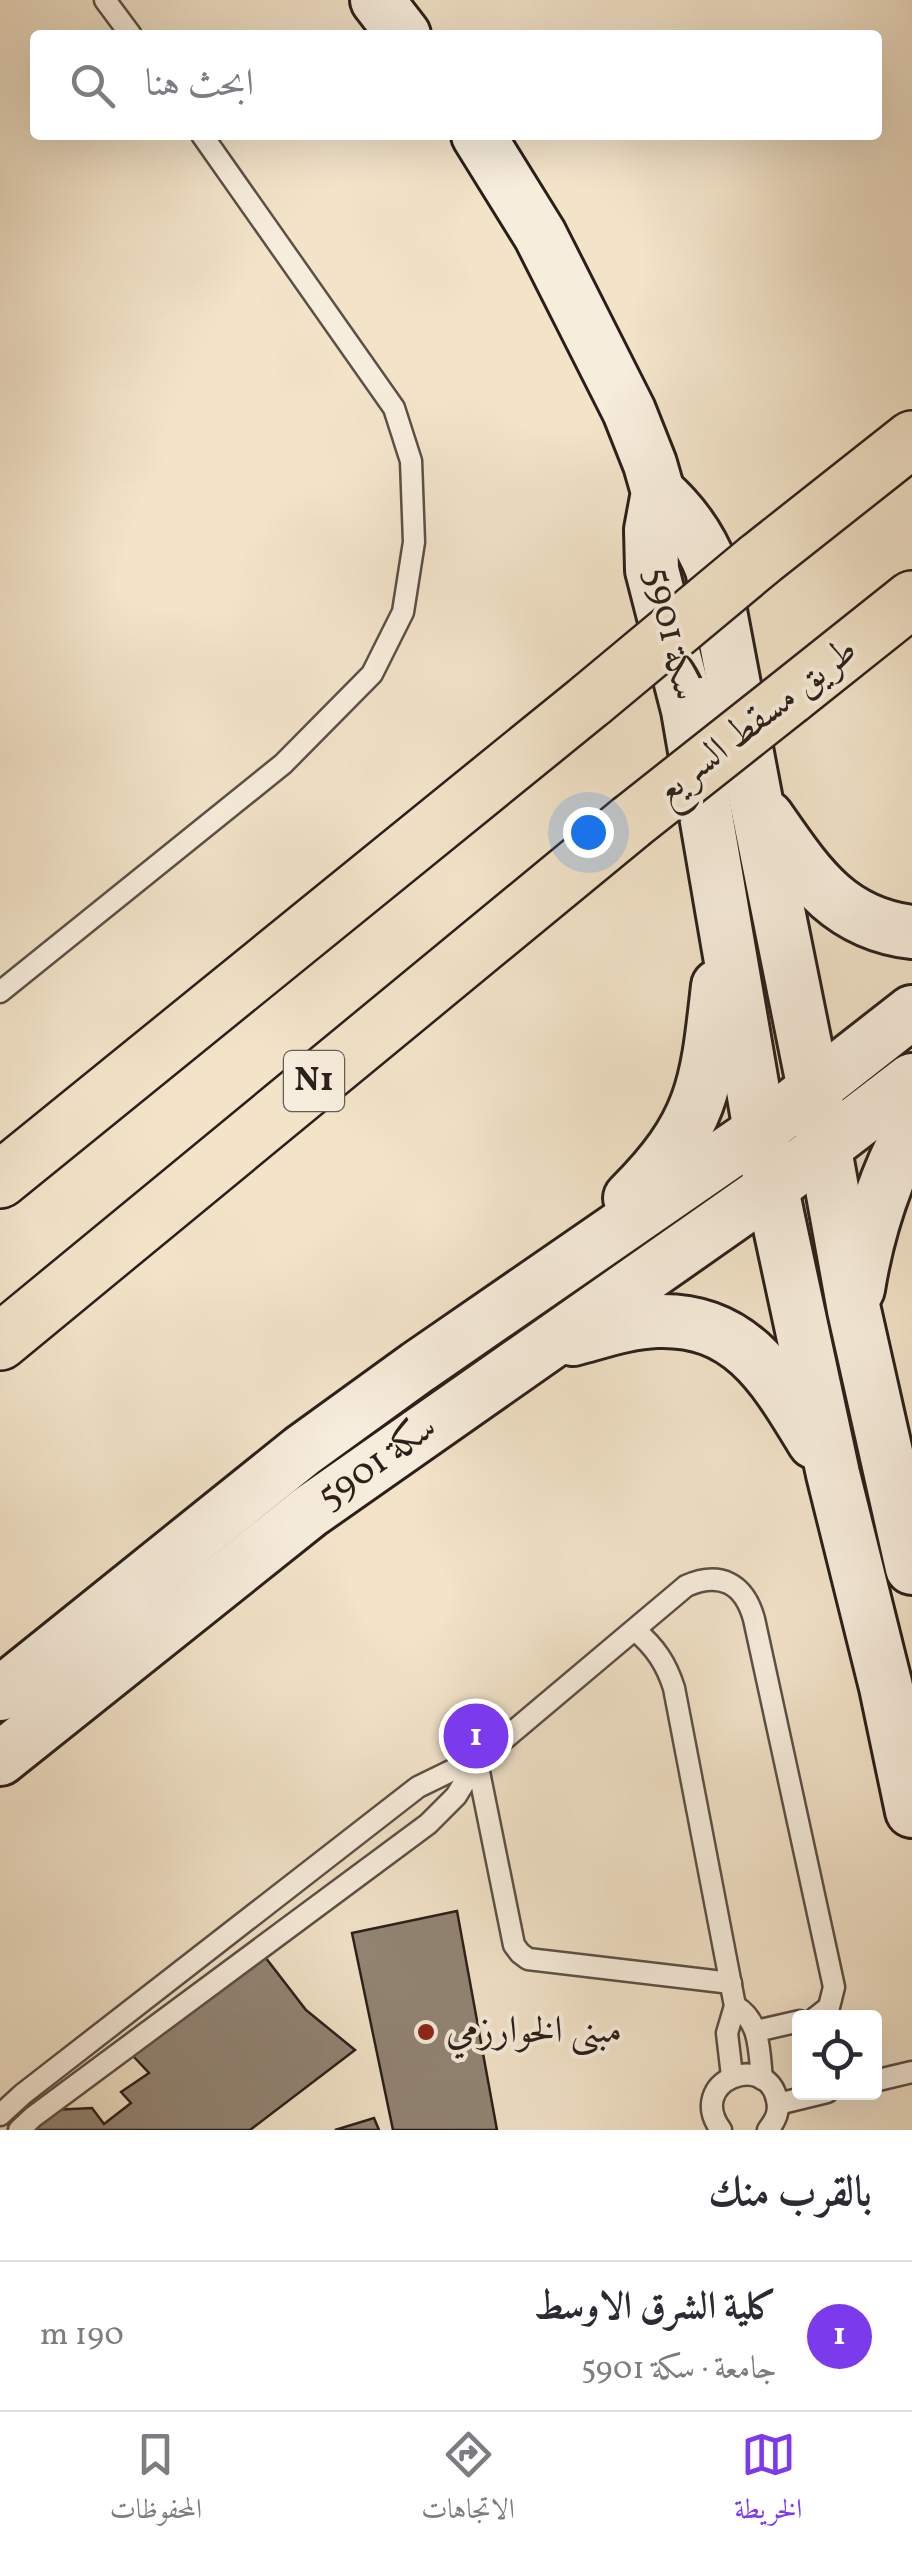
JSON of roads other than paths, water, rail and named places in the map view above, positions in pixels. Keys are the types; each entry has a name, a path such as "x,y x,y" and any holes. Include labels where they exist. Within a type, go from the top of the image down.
{"highway":[{"path":"0,1180 912,439"},
{"name":"طريق مسقط السريع","path":"0,1342 630,822 912,599"}],"street":[{"path":"377,0 400,30"},
{"name":"سكة 5901","path":"481,140 540,236 630,411 658,492 651,530 652,570 688,710 760,1131 833,1474 886,1686 912,1812"},
{"name":"سكة 5901","path":"658,492 686,519 712,569 854,1310 912,1568"},
{"path":"756,801 820,889 867,921 912,932"},
{"path":"559,1268 652,1175 685,1133 705,1084 710,1058 725,925"},
{"name":"سكة 5901","path":"0,1694 302,1451 760,1131 912,1012"},
{"name":"سكة 5901","path":"0,1759 293,1524 772,1188 912,1080"},
{"path":"854,1310 872,1227 912,1126"},
{"path":"542,1347 656,1321 681,1322 730,1338 769,1371 833,1474"}],"lane":[{"path":"106,0 127,30"},
{"path":"0,992 282,764 372,674 403,612 414,542 411,461 394,408 206,140"},
{"path":"19,2130 428,1824 456,1796 478,1762 686,1586 699,1580 714,1578 729,1583 750,1604 834,1987 834,1998 824,2010"},
{"path":"635,1630 660,1655 674,1688 735,2006 727,2033 732,2076"},
{"path":"478,1762 514,1945 520,1953 528,1958 731,1983"},
{"path":"0,2115 418,1788 447,1772 478,1762"},
{"path":"735,2006 748,2016 756,2031 762,2079"},
{"path":"756,2031 792,2024"},
{"path":"882,2079 912,2072"},
{"path":"721,2130 712,2112 716,2091 732,2076 752,2075 762,2079 776,2094 777,2116 771,2129"},
{"path":"778,2104 794,2100"}],"place":[{"name":"كلية الشرق الاوسط","path":"476,1736"},
{"name":"مبنى الخوارزمي","path":"426,2032"}]}
